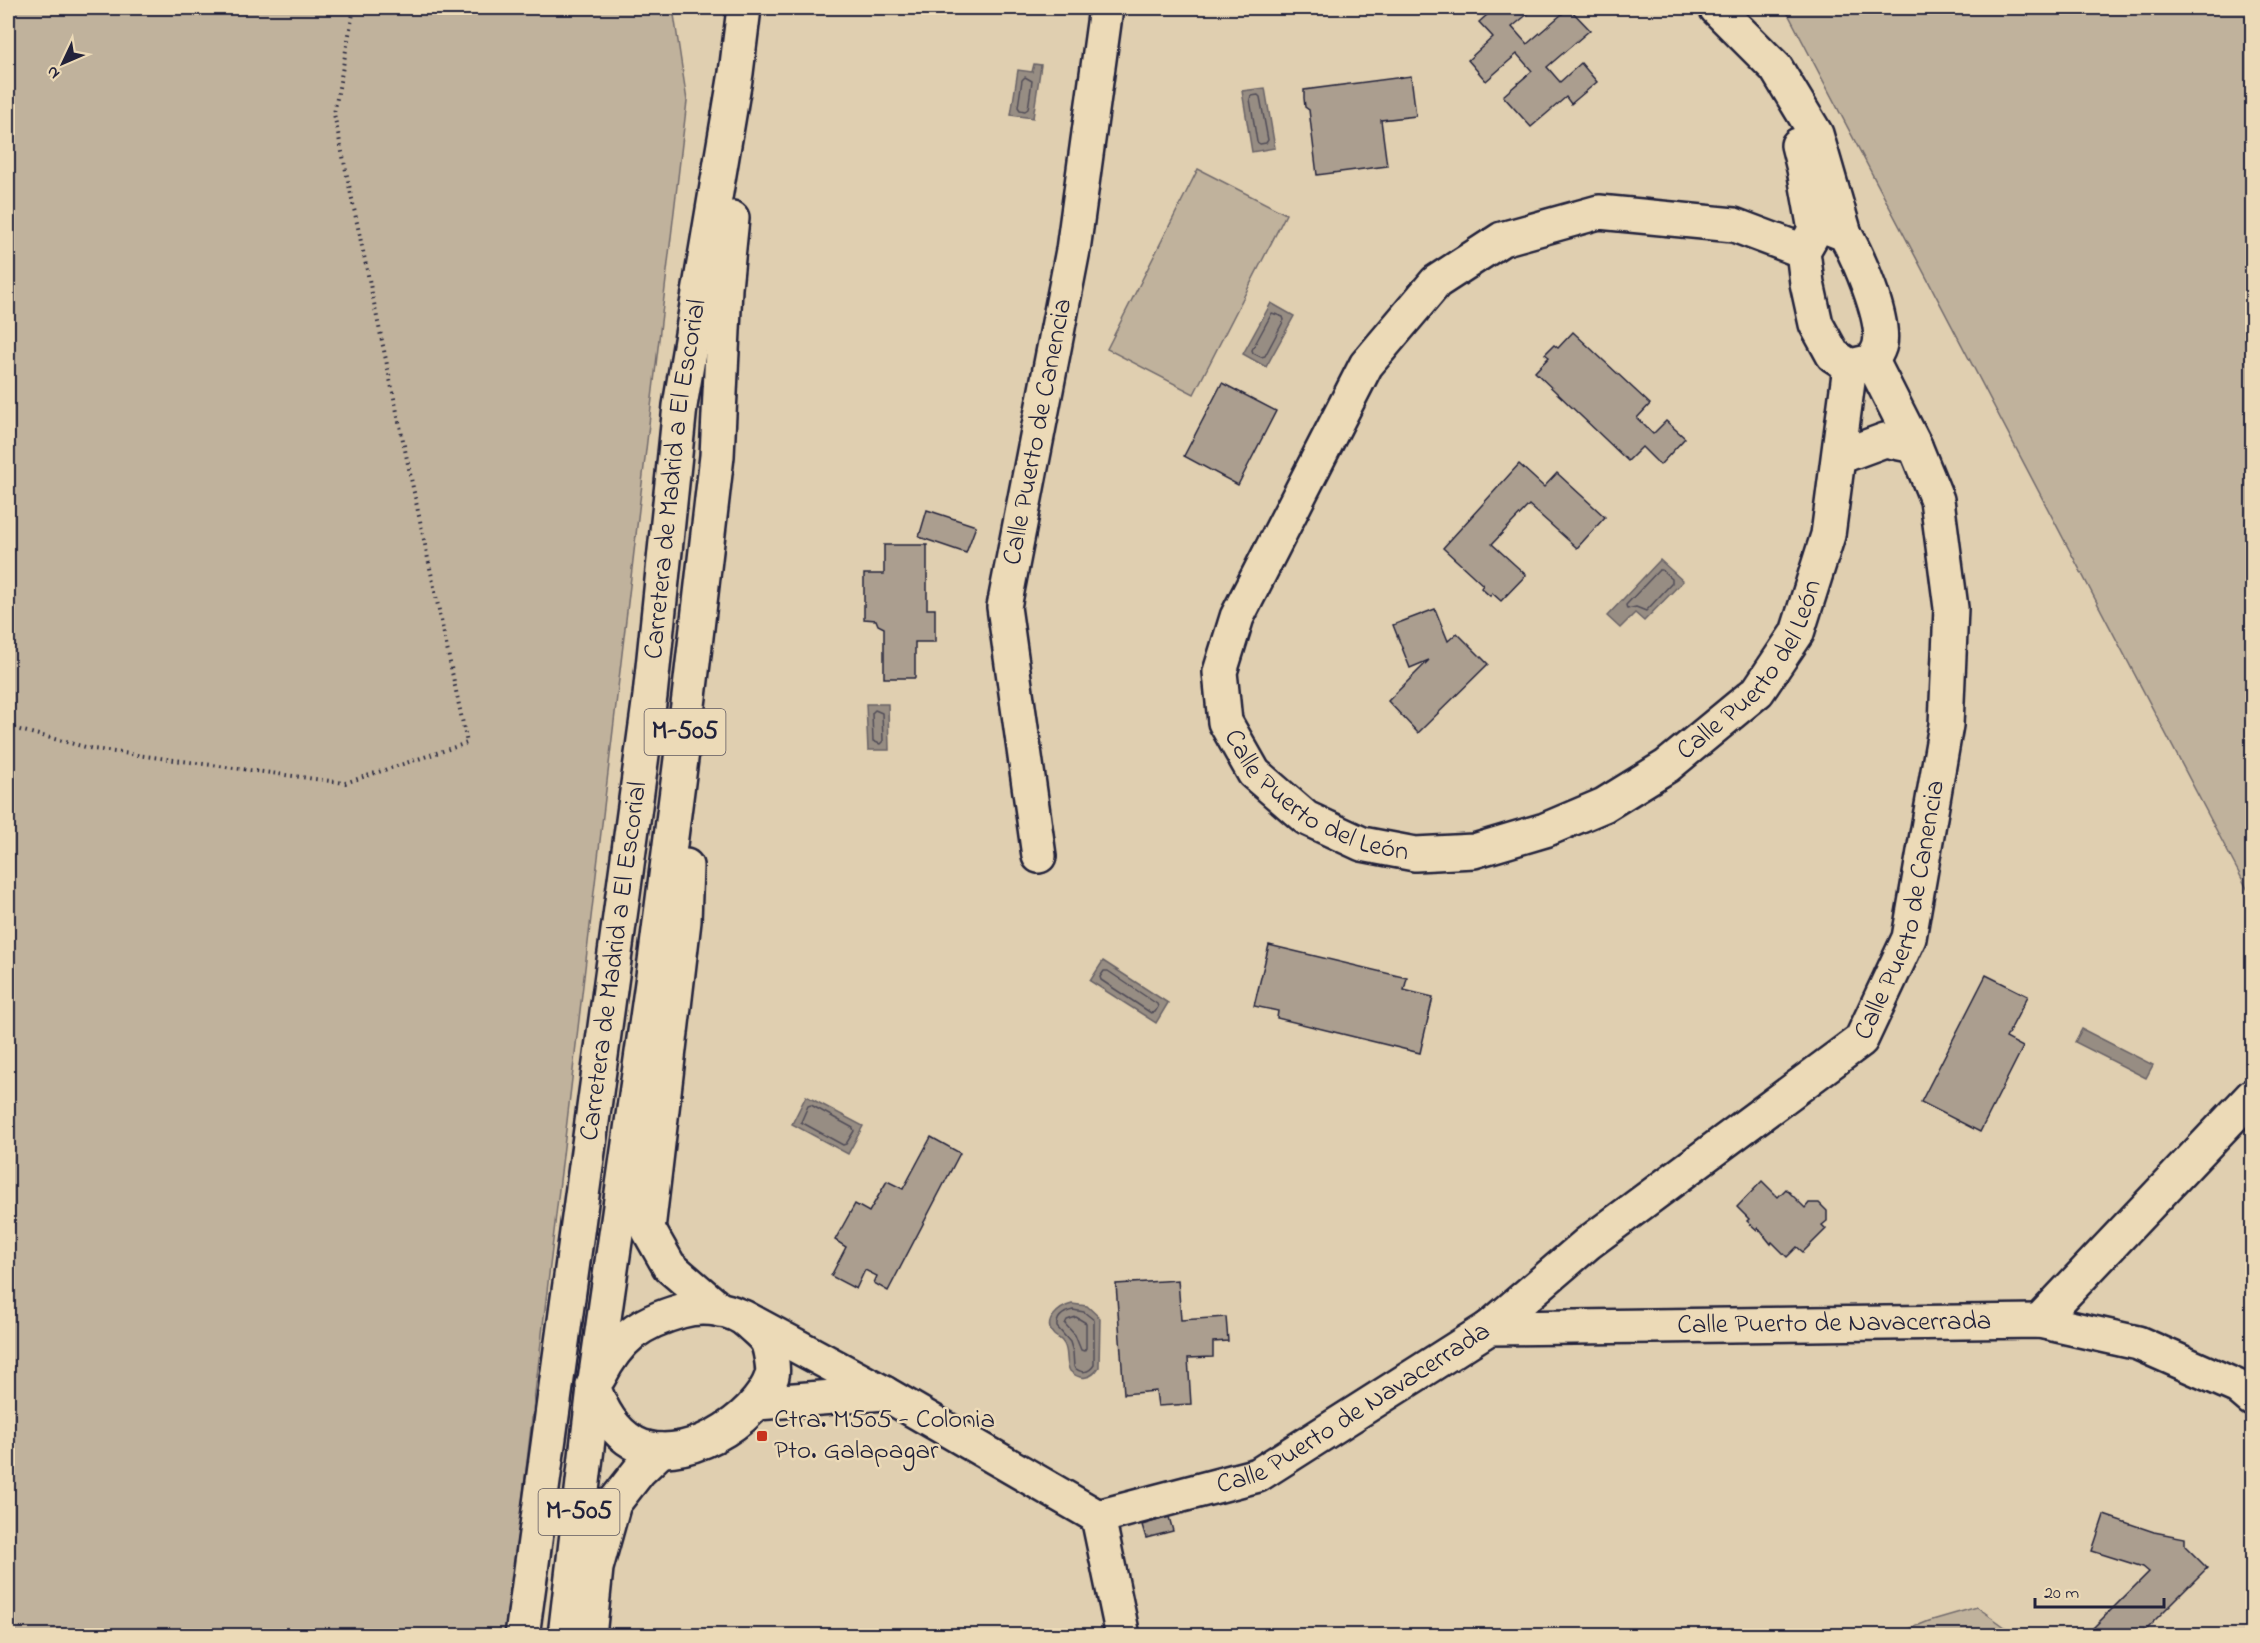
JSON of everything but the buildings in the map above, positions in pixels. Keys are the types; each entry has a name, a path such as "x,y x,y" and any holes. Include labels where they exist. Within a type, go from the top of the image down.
{"main road":[{"name":"Carretera de Madrid a El Escorial","path":"522,1635 650,696 680,406 736,73 744,8"},
{"name":"Calle Puerto de Canencia","path":"1039,856 1004,607 1073,249 1106,8"},
{"path":"1716,8 1776,68 1816,134 1821,238 1807,283 1816,324 1833,355 1861,364"},
{"name":"Carretera de Madrid a El Escorial","path":"565,1635 594,1388 654,969 689,698 717,456 726,288 742,118 736,73"},
{"name":"Calle Puerto del León","path":"1599,212 1734,225 1821,238 1856,254 1879,322 1880,344 1861,364 1839,457 1828,535 1797,633 1758,691 1666,766 1604,805 1545,830 1474,851 1415,854 1362,844 1306,818 1254,773 1225,722 1220,672 1237,616 1366,365 1436,282 1502,238 1599,212"},
{"name":"Calle Puerto de Canencia","path":"1489,1328 1588,1243 1861,1040 1909,938 1946,724 1951,608 1937,500 1915,446 1861,364"},
{"path":"1839,457 1885,440 1915,446"},
{"path":"650,696 657,731 648,837 582,1350 594,1388 609,1421 634,1443 661,1450 691,1446 729,1428 757,1403 773,1374 767,1341 732,1313"},
{"name":"M-505","path":"689,698 684,921 648,1229 669,1266 732,1313"},
{"path":"2038,1321 2253,1096"},
{"path":"543,1635 571,1422 594,1388 609,1358 627,1336 659,1317 692,1308 732,1313 884,1393 1098,1517 1123,1635"},
{"name":"Calle Puerto de Navacerrada","path":"1098,1517 1258,1475 1489,1328 2038,1321 2138,1342 2238,1387 2253,1399"},
{"path":"757,1403 884,1393"},
{"path":"589,1635 596,1568 614,1503 639,1471 661,1450"}],"path":[{"path":"8,727 93,749 345,783 467,743 334,114 354,8"}],"shaded area":[{"path":"8,8 673,8 687,101 522,1504 504,1635 8,1635"},
{"path":"1785,8 2252,8 2252,898"},
{"path":"1198,169 1286,214 1194,394 1107,349"},
{"path":"1977,1607 2016,1635 1894,1635 1929,1621"}],"water":[{"path":"1034,64 1041,65 1033,118 1011,115 1018,70 1032,72"},
{"path":"1265,88 1275,148 1252,152 1242,91"},
{"path":"1271,303 1294,316 1266,367 1243,354"},
{"path":"1660,560 1683,581 1644,621 1635,613 1620,628 1607,616"},
{"path":"866,704 888,704 889,750 868,750"},
{"path":"1103,961 1168,1003 1156,1023 1090,981"},
{"path":"2082,1029 2153,1065 2146,1078 2075,1042"},
{"path":"806,1096 863,1126 848,1154 792,1124"},
{"path":"1072,1304 1087,1306 1100,1318 1099,1367 1093,1374 1086,1377 1078,1376 1070,1371 1064,1344 1054,1335 1050,1325 1058,1311"}],"place":[{"name":"Ctra. M505 - Colonia Pto. Galapagar","path":"762,1436"}]}
